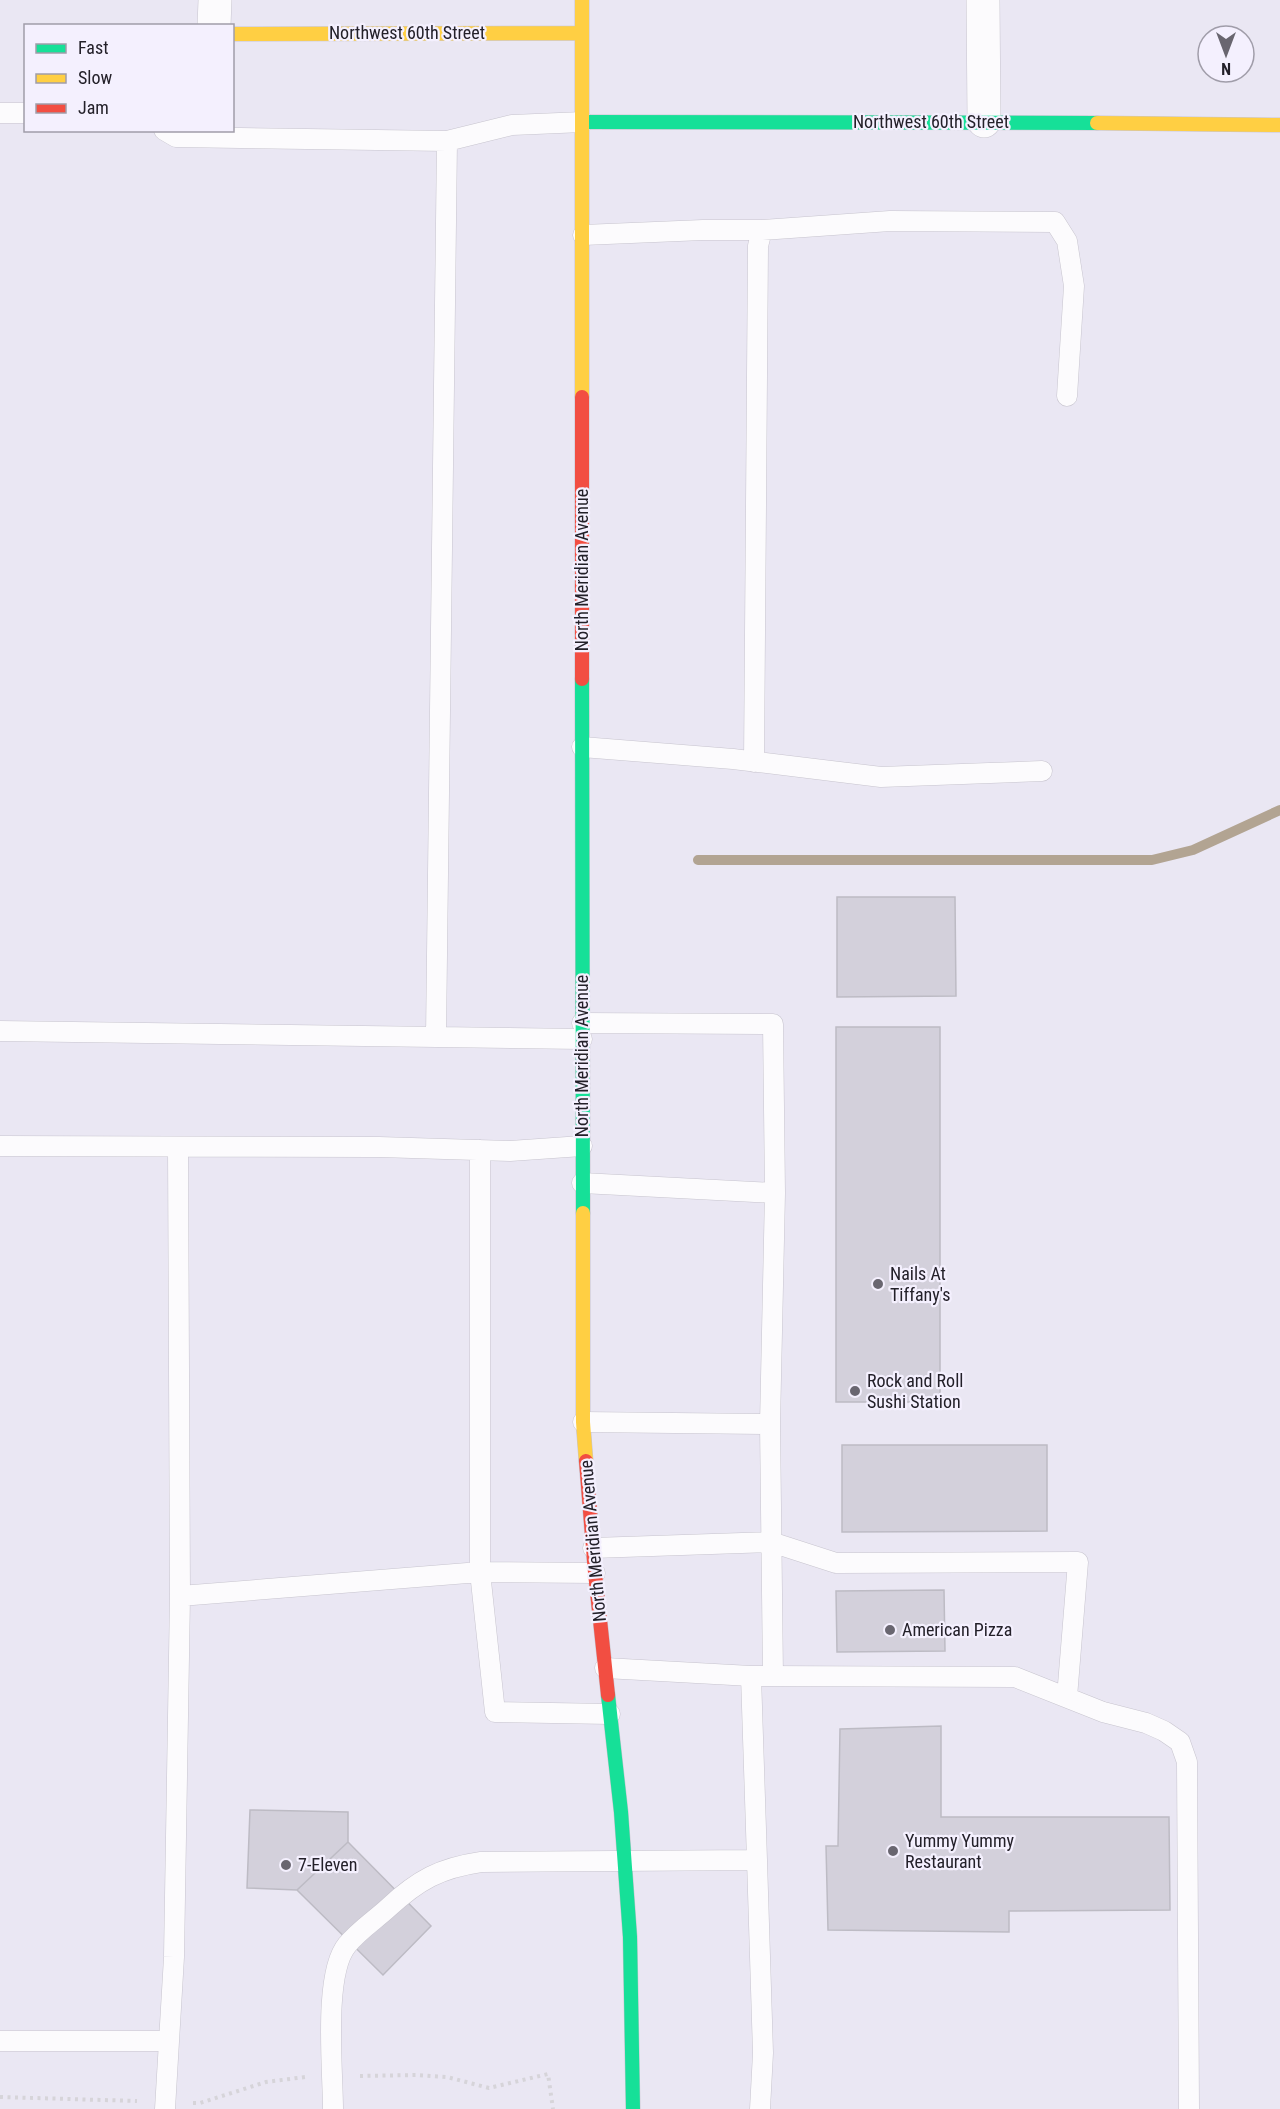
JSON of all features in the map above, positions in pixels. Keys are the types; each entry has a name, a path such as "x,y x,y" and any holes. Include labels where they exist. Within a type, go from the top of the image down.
{"main road":[{"name":"North Meridian Avenue","path":"582,0 583,1422 595,1573 625,1861 630,1937 633,2109"},
{"name":"Northwest 60th Street","path":"234,34 582,33"},
{"name":"Northwest 60th Street","path":"582,122 984,121 1280,125"}],"street":[{"path":"214,0 214,24"},
{"path":"982,0 984,121"}],"lane":[{"path":"0,113 24,113"},
{"path":"167,132 176,137 447,141 512,125 582,122"},
{"path":"436,1037 447,141"},
{"path":"582,235 762,230 890,221 1055,222 1067,241 1074,286 1067,396"},
{"path":"754,762 758,246 762,230"},
{"path":"582,747 754,762 881,777 1042,771"},
{"path":"0,1031 436,1037 773,1024 775,1193 770,1424 773,1676"},
{"path":"0,1146 379,1147 510,1151 582,1146"},
{"path":"165,2109 174,1945 180,1596 178,1147"},
{"path":"480,1150 480,1572 495,1712 610,1714"},
{"path":"582,1183 775,1193"},
{"path":"583,1422 770,1424"},
{"path":"593,1548 771,1542 836,1563 1078,1562 1067,1697"},
{"path":"180,1596 480,1572 595,1573"},
{"path":"605,1668 751,1676 1016,1677 1103,1712 1146,1723 1180,1742 1186,1762 1189,2109"},
{"path":"751,1676 763,2053 760,2109"},
{"path":"333,2109 332,2011 339,1960 346,1946 410,1887 434,1873 456,1866 481,1862 757,1860"},
{"path":"0,2041 169,2041"}],"path":[{"path":"363,2076 447,2077 489,2088 548,2074 553,2109"},
{"path":"200,2103 266,2082 292,2077"},
{"path":"0,2097 90,2098"}],"building":[{"path":"837,897 955,897 956,996 837,997"},
{"path":"836,1027 940,1027 940,1402 836,1402"},
{"path":"842,1445 1047,1445 1047,1531 842,1532"},
{"path":"944,1590 945,1651 837,1652 836,1591"},
{"path":"941,1726 941,1817 1169,1817 1170,1910 1009,1911 1009,1932 828,1930 826,1846 838,1846 840,1729"},
{"name":"7-Eleven","path":"250,1810 348,1812 348,1842 297,1890 247,1888"},
{"name":"7-Eleven","path":"348,1842 431,1926 383,1975 297,1890"}],"waterway":[{"path":"698,860 1152,860 1193,850 1280,810"}],"traffic: fast":[{"path":"583,122 1097,123"},
{"path":"582,679 583,1213"},
{"path":"608,1695 621,1812 630,1937 633,2109"}],"traffic: slow":[{"path":"582,0 582,397"},
{"path":"234,34 582,33"},
{"path":"1097,123 1280,125"},
{"path":"583,1213 583,1422 586,1461"}],"traffic: jam":[{"path":"582,397 582,679"},
{"path":"586,1461 608,1695"}],"place":[{"name":"Nails At Tiffany's","path":"878,1284"},
{"name":"Rock and Roll Sushi Station","path":"855,1391"},
{"name":"American Pizza","path":"890,1630"},
{"name":"Yummy Yummy Restaurant","path":"893,1851"},
{"name":"7-Eleven","path":"286,1865"}]}
